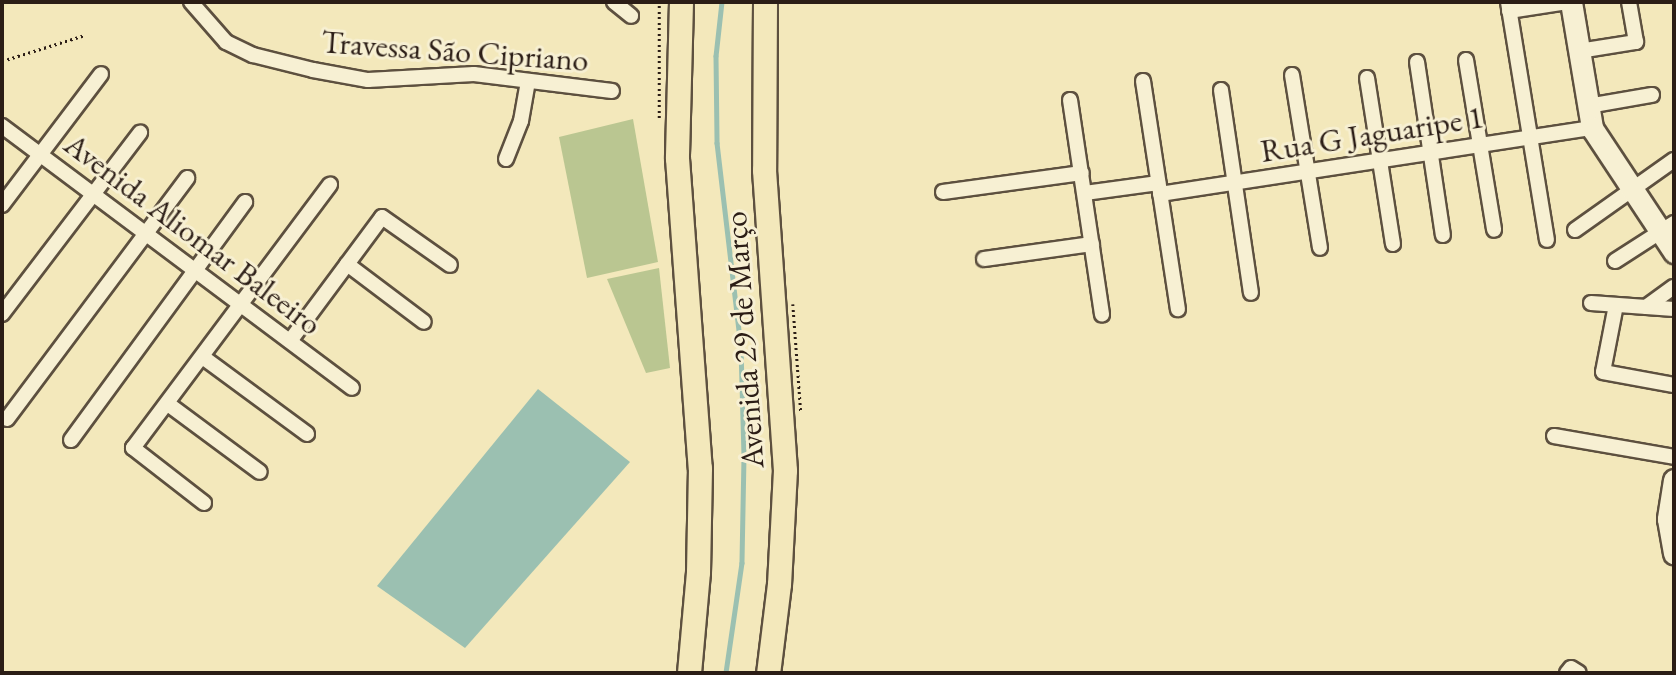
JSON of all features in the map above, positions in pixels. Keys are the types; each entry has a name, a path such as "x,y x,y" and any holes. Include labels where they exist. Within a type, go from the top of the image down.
{"main road":[{"name":"Avenida 29 de Março","path":"681,2 677,158 700,468 698,572 689,673"},
{"name":"Avenida 29 de Março","path":"765,2 764,170 785,470 779,584 768,673"},
{"path":"1569,2 1592,128 1632,190 1667,227 1674,252"},
{"path":"1674,480 1671,519 1674,553"}],"street":[{"name":"Travessa São Cipriano","path":"191,2 226,42 253,55 313,70 368,80 444,74 612,91"},
{"path":"614,2 631,16"},
{"path":"1547,240 1509,6 1569,2"},
{"path":"1579,51 1636,42 1629,2"},
{"path":"1466,60 1494,230"},
{"path":"1417,62 1443,235"},
{"path":"2,205 101,74"},
{"path":"1292,75 1320,248"},
{"path":"1367,78 1393,244"},
{"path":"1143,81 1178,309"},
{"path":"506,159 521,121 528,82"},
{"path":"1221,90 1251,293"},
{"path":"1588,106 1653,95"},
{"path":"1070,100 1102,315"},
{"name":"Avenida Aliomar Baleeiro","path":"2,126 352,388"},
{"name":"Rua G Jaguaripe 1","path":"1085,193 1235,184 1592,128"},
{"path":"2,314 140,133"},
{"path":"1575,230 1674,160"},
{"path":"943,192 1082,173"},
{"path":"7,419 187,178"},
{"path":"204,503 133,448 204,358 330,185"},
{"path":"71,440 245,202"},
{"path":"290,341 382,216 450,265"},
{"path":"1615,261 1667,227"},
{"path":"984,258 1092,244"},
{"path":"347,264 424,322"},
{"path":"1646,307 1674,287"},
{"path":"1591,303 1674,309"},
{"path":"1616,305 1603,372 1674,385"},
{"path":"204,358 307,434"},
{"path":"168,404 260,472"},
{"path":"1554,436 1674,457"},
{"path":"1567,673 1571,668 1579,673"}],"path":[{"path":"2,61 85,35"}],"green space":[{"path":"633,119 658,262 587,278 559,137"},
{"path":"659,268 670,368 646,373 607,279"}],"shaded area":[{"path":"538,389 630,462 465,648 377,586"}],"waterway":[{"path":"722,2 716,56 717,143 741,348 744,457 742,563 726,673"}]}
